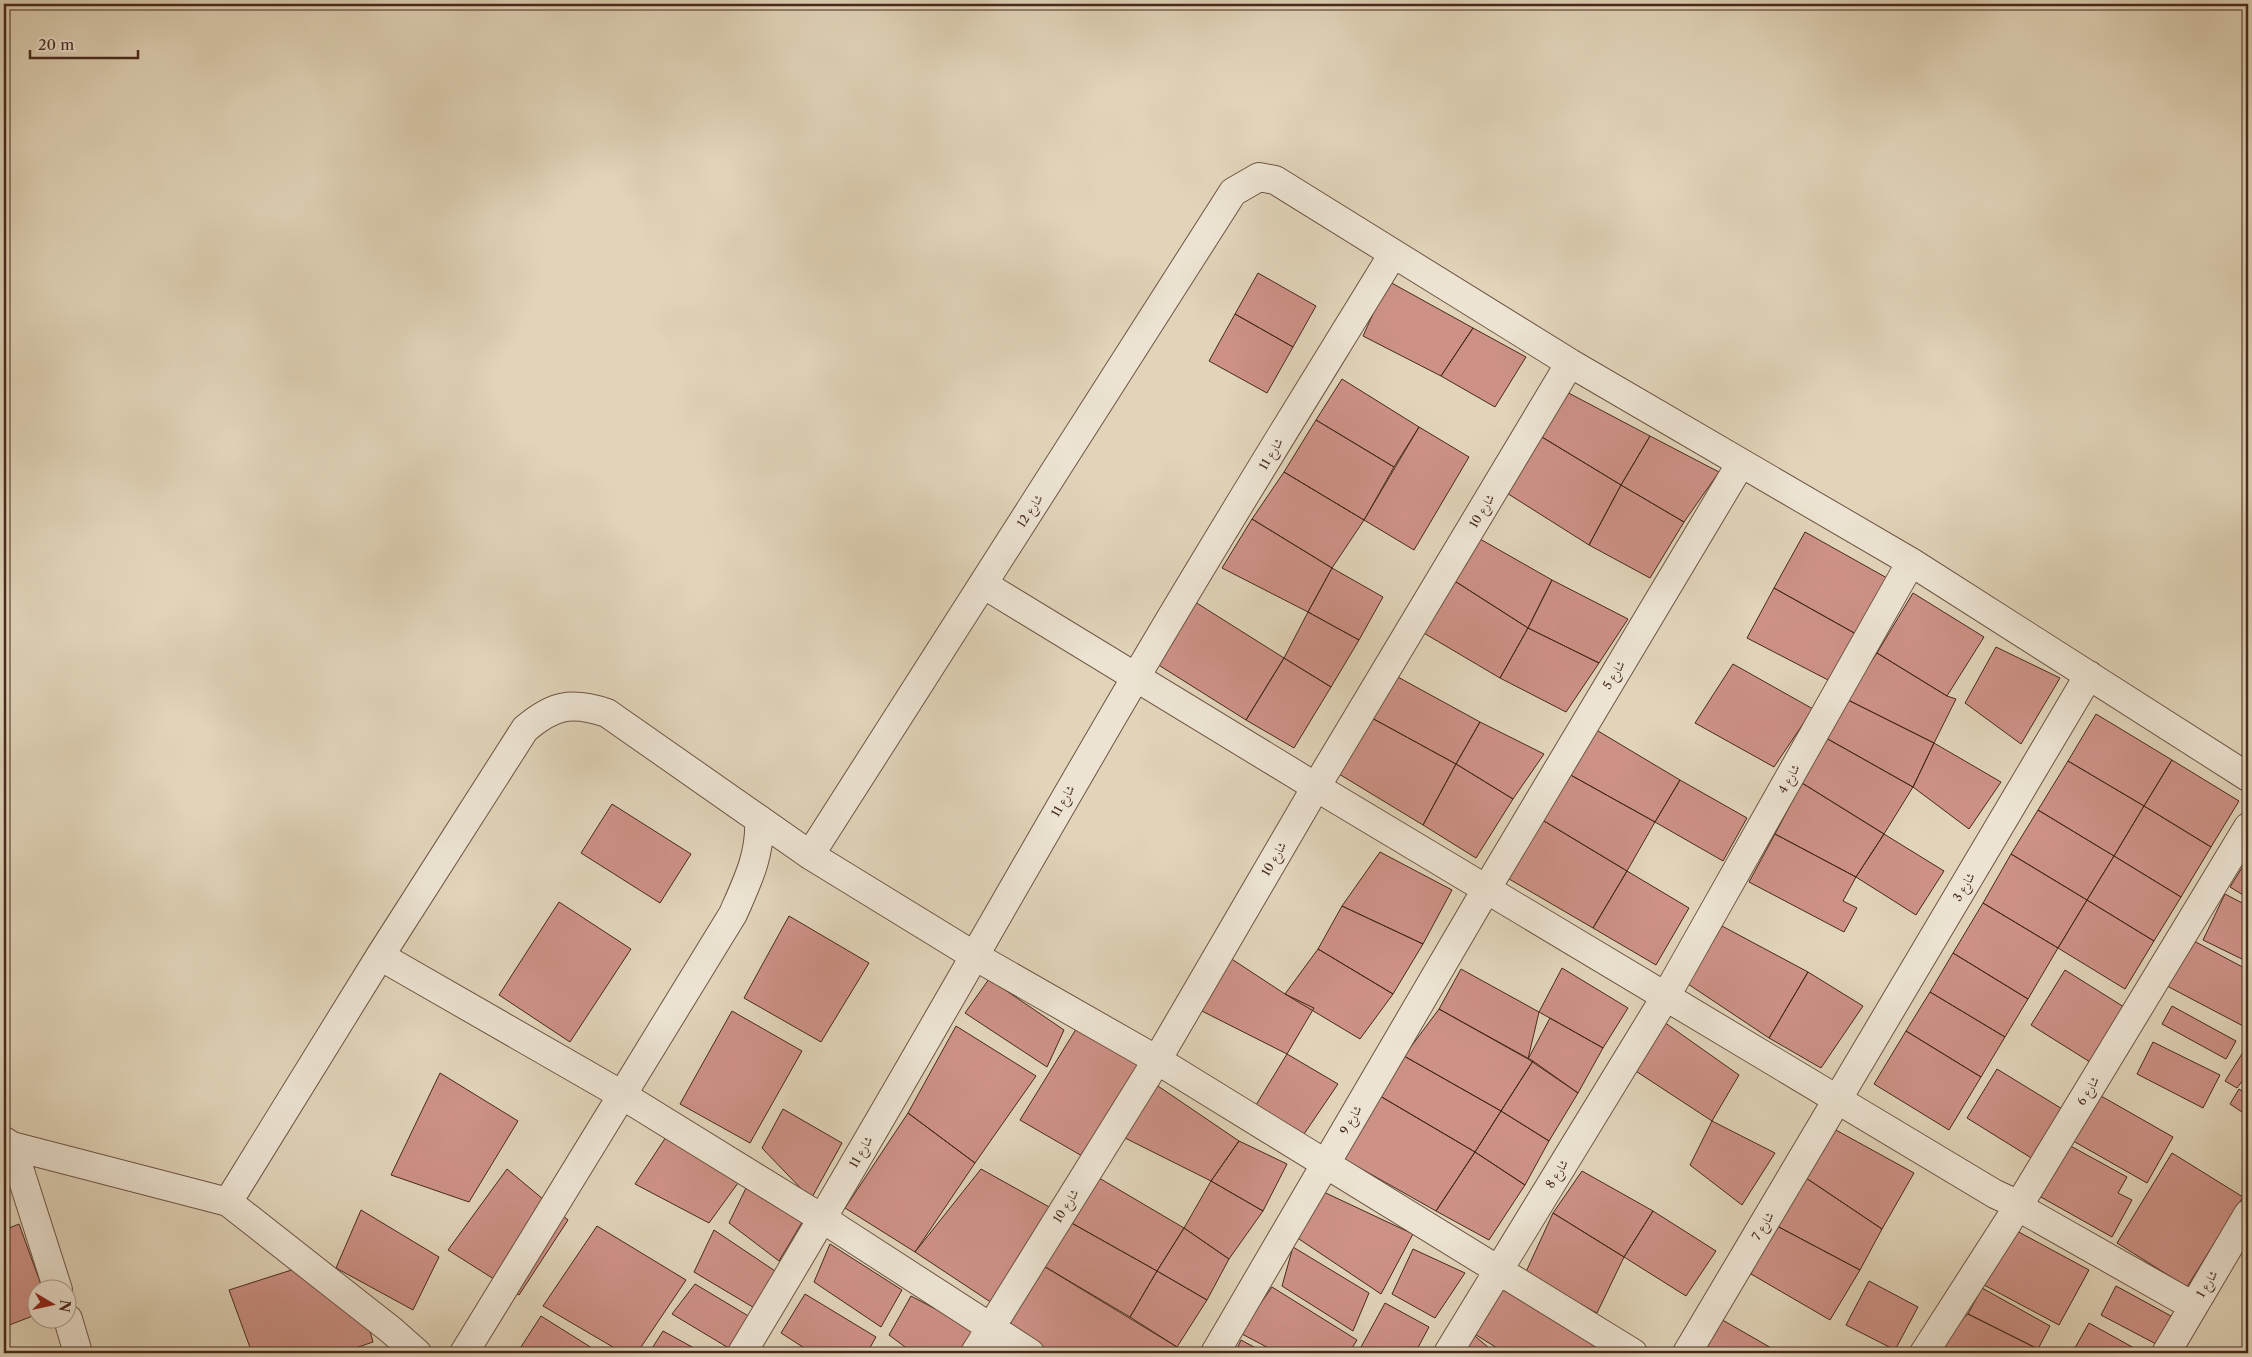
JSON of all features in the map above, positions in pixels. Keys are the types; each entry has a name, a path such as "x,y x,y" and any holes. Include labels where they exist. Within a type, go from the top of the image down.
{"street":[{"name":"شارع 12","path":"810,855 1233,192 1259,177 1275,180 1393,254"},
{"path":"1393,254 1570,363 1911,562 2248,776"},
{"name":"شارع 11","path":"742,1353 823,1219 973,955 1135,677 1393,254"},
{"name":"شارع 10","path":"975,1353 1157,1060 1316,787 1570,363"},
{"name":"شارع 5","path":"1487,888 1741,463"},
{"name":"شارع 4","path":"1666,996 1911,562"},
{"path":"983,584 1316,787 1995,1194 2019,1205 2029,1213 2193,1306"},
{"name":"شارع 3","path":"1839,1099 2089,675"},
{"path":"228,1202 380,956 524,729 541,715 562,706 586,706 607,713 810,855 973,955 1157,1060 1634,1353"},
{"path":"464,1353 733,914 753,869 760,840 760,819"},
{"name":"شارع 6","path":"1924,1353 2019,1205 2248,826"},
{"name":"شارع 9","path":"1215,1353 1487,888"},
{"path":"380,956 622,1094 823,1219 1030,1353"},
{"name":"شارع 8","path":"1448,1353 1666,996"},
{"name":"شارع 7","path":"1686,1353 1839,1099"},
{"path":"8,1143 228,1202 391,1330 417,1353"},
{"path":"8,1143 55,1280"},
{"name":"شارع 1","path":"2166,1353 2248,1214"},
{"path":"71,1330 78,1353"}],"building":[{"path":"1258,273 1316,306 1293,347 1235,314"},
{"path":"1388,281 1473,328 1441,376 1363,336"},
{"path":"1235,314 1293,347 1267,393 1209,361"},
{"path":"1473,328 1526,357 1495,407 1441,376"},
{"path":"1342,379 1419,427 1394,467 1316,420"},
{"path":"1561,389 1650,436 1621,485 1532,431"},
{"path":"1316,420 1394,467 1364,520 1284,472"},
{"path":"1419,427 1469,457 1414,550 1364,520"},
{"path":"1532,431 1621,485 1589,545 1502,490"},
{"path":"1650,436 1719,472 1684,522 1621,485"},
{"path":"1284,472 1364,520 1332,568 1252,519"},
{"path":"1621,485 1684,522 1650,578 1589,545"},
{"path":"1252,519 1332,568 1308,612 1222,568"},
{"path":"1805,532 1887,578 1856,634 1774,588"},
{"path":"1473,535 1552,580 1528,628 1450,578"},
{"path":"1332,568 1383,597 1359,640 1308,612"},
{"path":"1450,578 1528,628 1500,678 1417,629"},
{"path":"1552,580 1628,619 1599,663 1528,628"},
{"path":"1774,588 1856,634 1830,681 1747,638"},
{"path":"1913,593 1984,637 1947,696 1877,653"},
{"path":"1195,602 1284,658 1246,720 1157,664"},
{"path":"1308,612 1359,640 1331,687 1284,658"},
{"path":"1528,628 1599,663 1566,712 1500,678"},
{"path":"1996,647 2060,678 2021,744 1965,703"},
{"path":"1877,653 1947,696 1956,699 1934,743 1846,699"},
{"path":"1284,658 1331,687 1294,748 1246,720"},
{"path":"1733,664 1813,709 1774,767 1695,723"},
{"path":"1396,676 1480,722 1456,764 1370,717"},
{"path":"1846,699 1934,743 1913,787 1826,738"},
{"path":"2096,714 2172,760 2144,806 2068,761"},
{"path":"1370,717 1456,764 1423,825 1334,771"},
{"path":"1480,722 1544,754 1513,799 1456,764"},
{"path":"1593,728 1680,780 1655,822 1567,773"},
{"path":"1826,738 1913,787 1884,834 1802,783"},
{"path":"1934,743 2001,782 1969,829 1913,787"},
{"path":"2172,760 2239,801 2211,847 2144,806"},
{"path":"2068,761 2144,806 2114,856 2038,810"},
{"path":"1456,764 1513,799 1476,858 1423,825"},
{"path":"1567,773 1655,822 1627,871 1539,818"},
{"path":"1680,780 1747,818 1723,861 1655,822"},
{"path":"1802,783 1884,834 1856,877 1775,834"},
{"path":"612,804 691,854 660,903 581,853"},
{"path":"2144,806 2211,847 2181,897 2114,856"},
{"path":"2038,810 2114,856 2087,900 2011,854"},
{"path":"1539,818 1627,871 1593,928 1504,876"},
{"path":"1775,834 1856,877 1843,901 1857,908 1844,932 1749,882"},
{"path":"1884,834 1944,871 1916,915 1856,877"},
{"path":"1380,852 1452,890 1423,944 1342,906"},
{"path":"2011,854 2087,900 2058,948 1983,903"},
{"path":"2114,856 2181,897 2154,941 2087,900"},
{"path":"2248,858 2248,898 2230,887"},
{"path":"1627,871 1689,908 1656,965 1593,928"},
{"path":"2225,894 2248,906 2248,962 2203,940"},
{"path":"2087,900 2154,941 2125,989 2058,948"},
{"path":"559,902 631,949 570,1042 499,995"},
{"path":"1983,903 2058,948 2028,999 1953,953"},
{"path":"1342,906 1423,944 1393,994 1318,949"},
{"path":"789,916 869,963 821,1042 744,998"},
{"path":"1722,926 1808,972 1769,1038 1688,984"},
{"path":"2192,940 2248,970 2248,1022 2245,1027 2167,986"},
{"path":"1318,949 1393,994 1360,1039 1285,994"},
{"path":"1953,953 2028,999 2005,1037 1930,992"},
{"path":"1224,954 1285,994 1314,1008 1287,1054 1188,1004"},
{"path":"1562,968 1628,1008 1603,1048 1539,1012"},
{"path":"1461,969 1539,1012 1528,1059 1439,1009"},
{"path":"2065,970 2124,1007 2090,1062 2031,1025"},
{"path":"1808,972 1863,1006 1821,1068 1769,1038"},
{"path":"989,979 1064,1030 1047,1067 965,1013"},
{"path":"1930,992 2005,1037 1981,1077 1906,1031"},
{"path":"2172,1006 2236,1041 2226,1059 2162,1024"},
{"path":"1439,1009 1533,1061 1501,1111 1404,1056"},
{"path":"732,1011 802,1051 750,1143 680,1104"},
{"path":"1550,1018 1603,1048 1578,1093 1528,1059"},
{"path":"1664,1022 1739,1075 1712,1121 1625,1064"},
{"path":"956,1026 1036,1076 975,1163 908,1113"},
{"path":"1078,1026 1144,1061 1082,1156 1020,1120"},
{"path":"1906,1031 1981,1077 1949,1130 1874,1084"},
{"path":"2153,1042 2220,1075 2203,1108 2137,1074"},
{"path":"2245,1049 2248,1051 2248,1073 2237,1088 2225,1081"},
{"path":"1287,1054 1338,1084 1304,1134 1256,1105"},
{"path":"1404,1056 1501,1111 1475,1152 1380,1096"},
{"path":"1533,1061 1578,1093 1549,1141 1501,1111"},
{"path":"1997,1069 2072,1115 2041,1164 1967,1118"},
{"path":"440,1073 518,1121 469,1202 391,1175"},
{"path":"1152,1082 1239,1141 1211,1181 1121,1136"},
{"path":"2239,1089 2248,1095 2248,1116 2230,1104"},
{"path":"2094,1092 2173,1137 2147,1183 2068,1138"},
{"path":"1380,1096 1475,1152 1436,1211 1344,1159"},
{"path":"783,1109 842,1143 811,1199 762,1148"},
{"path":"1501,1111 1549,1141 1525,1185 1475,1152"},
{"path":"908,1113 975,1163 915,1252 845,1208"},
{"path":"1712,1121 1775,1153 1742,1205 1690,1165"},
{"path":"1834,1129 1914,1173 1882,1229 1806,1178"},
{"path":"666,1137 738,1183 709,1223 635,1184"},
{"path":"1239,1141 1287,1164 1263,1211 1211,1181"},
{"path":"2067,1144 2127,1177 2118,1193 2132,1200 2112,1237 2039,1196"},
{"path":"1475,1152 1525,1185 1489,1240 1436,1211"},
{"path":"2172,1153 2243,1197 2187,1287 2117,1243"},
{"path":"507,1169 568,1220 519,1295 448,1250"},
{"path":"981,1169 1051,1208 992,1303 915,1252"},
{"path":"1582,1171 1653,1211 1624,1257 1553,1213"},
{"path":"1094,1175 1184,1228 1157,1271 1068,1221"},
{"path":"1806,1178 1882,1229 1860,1270 1775,1225"},
{"path":"1211,1181 1263,1211 1229,1259 1184,1228"},
{"path":"747,1186 804,1219 779,1261 729,1223"},
{"path":"1313,1187 1413,1234 1381,1294 1296,1237"},
{"path":"361,1210 439,1257 413,1310 336,1268"},
{"path":"1653,1211 1716,1251 1686,1296 1624,1257"},
{"path":"1553,1213 1624,1257 1597,1313 1525,1274"},
{"path":"1068,1221 1157,1271 1130,1317 1037,1262"},
{"path":"19,1224 39,1280 28,1280 28,1318 4,1327 4,1230"},
{"path":"1775,1225 1860,1270 1830,1320 1751,1274"},
{"path":"597,1226 686,1280 637,1353 623,1353 543,1306"},
{"path":"1184,1228 1229,1259 1207,1300 1157,1271"},
{"path":"714,1230 775,1271 756,1309 694,1272"},
{"path":"2015,1230 2089,1270 2059,1325 1984,1285"},
{"path":"830,1244 902,1290 881,1327 814,1282"},
{"path":"1293,1247 1369,1293 1353,1331 1282,1286"},
{"path":"1413,1249 1465,1273 1435,1318 1392,1294"},
{"path":"1037,1262 1177,1347 1173,1353 1050,1353 1002,1322"},
{"path":"304,1266 366,1317 373,1342 341,1353 252,1353 229,1290"},
{"path":"1157,1271 1207,1300 1177,1347 1130,1317"},
{"path":"1489,1278 1613,1353 1505,1353 1465,1328"},
{"path":"1869,1281 1918,1307 1895,1350 1846,1325"},
{"path":"695,1284 750,1317 732,1350 672,1314"},
{"path":"2116,1286 2171,1316 2156,1344 2101,1315"},
{"path":"1272,1287 1357,1340 1349,1353 1278,1353 1240,1333"},
{"path":"1982,1288 2050,1326 2038,1349 1968,1314"},
{"path":"805,1294 876,1337 867,1353 812,1353 781,1333"},
{"path":"911,1296 975,1330 961,1353 913,1353 889,1335"},
{"path":"1385,1303 1429,1327 1415,1353 1369,1353 1361,1347"},
{"path":"1712,1314 1780,1353 1693,1353"},
{"path":"1968,1314 2038,1349 2036,1353 1939,1353 1955,1324"},
{"path":"541,1316 600,1353 517,1353"},
{"path":"2089,1323 2143,1353 2072,1353"},
{"path":"663,1331 703,1353 649,1353"},
{"path":"1469,1331 1495,1353 1450,1353"},
{"path":"1241,1340 1265,1353 1235,1353"}]}
